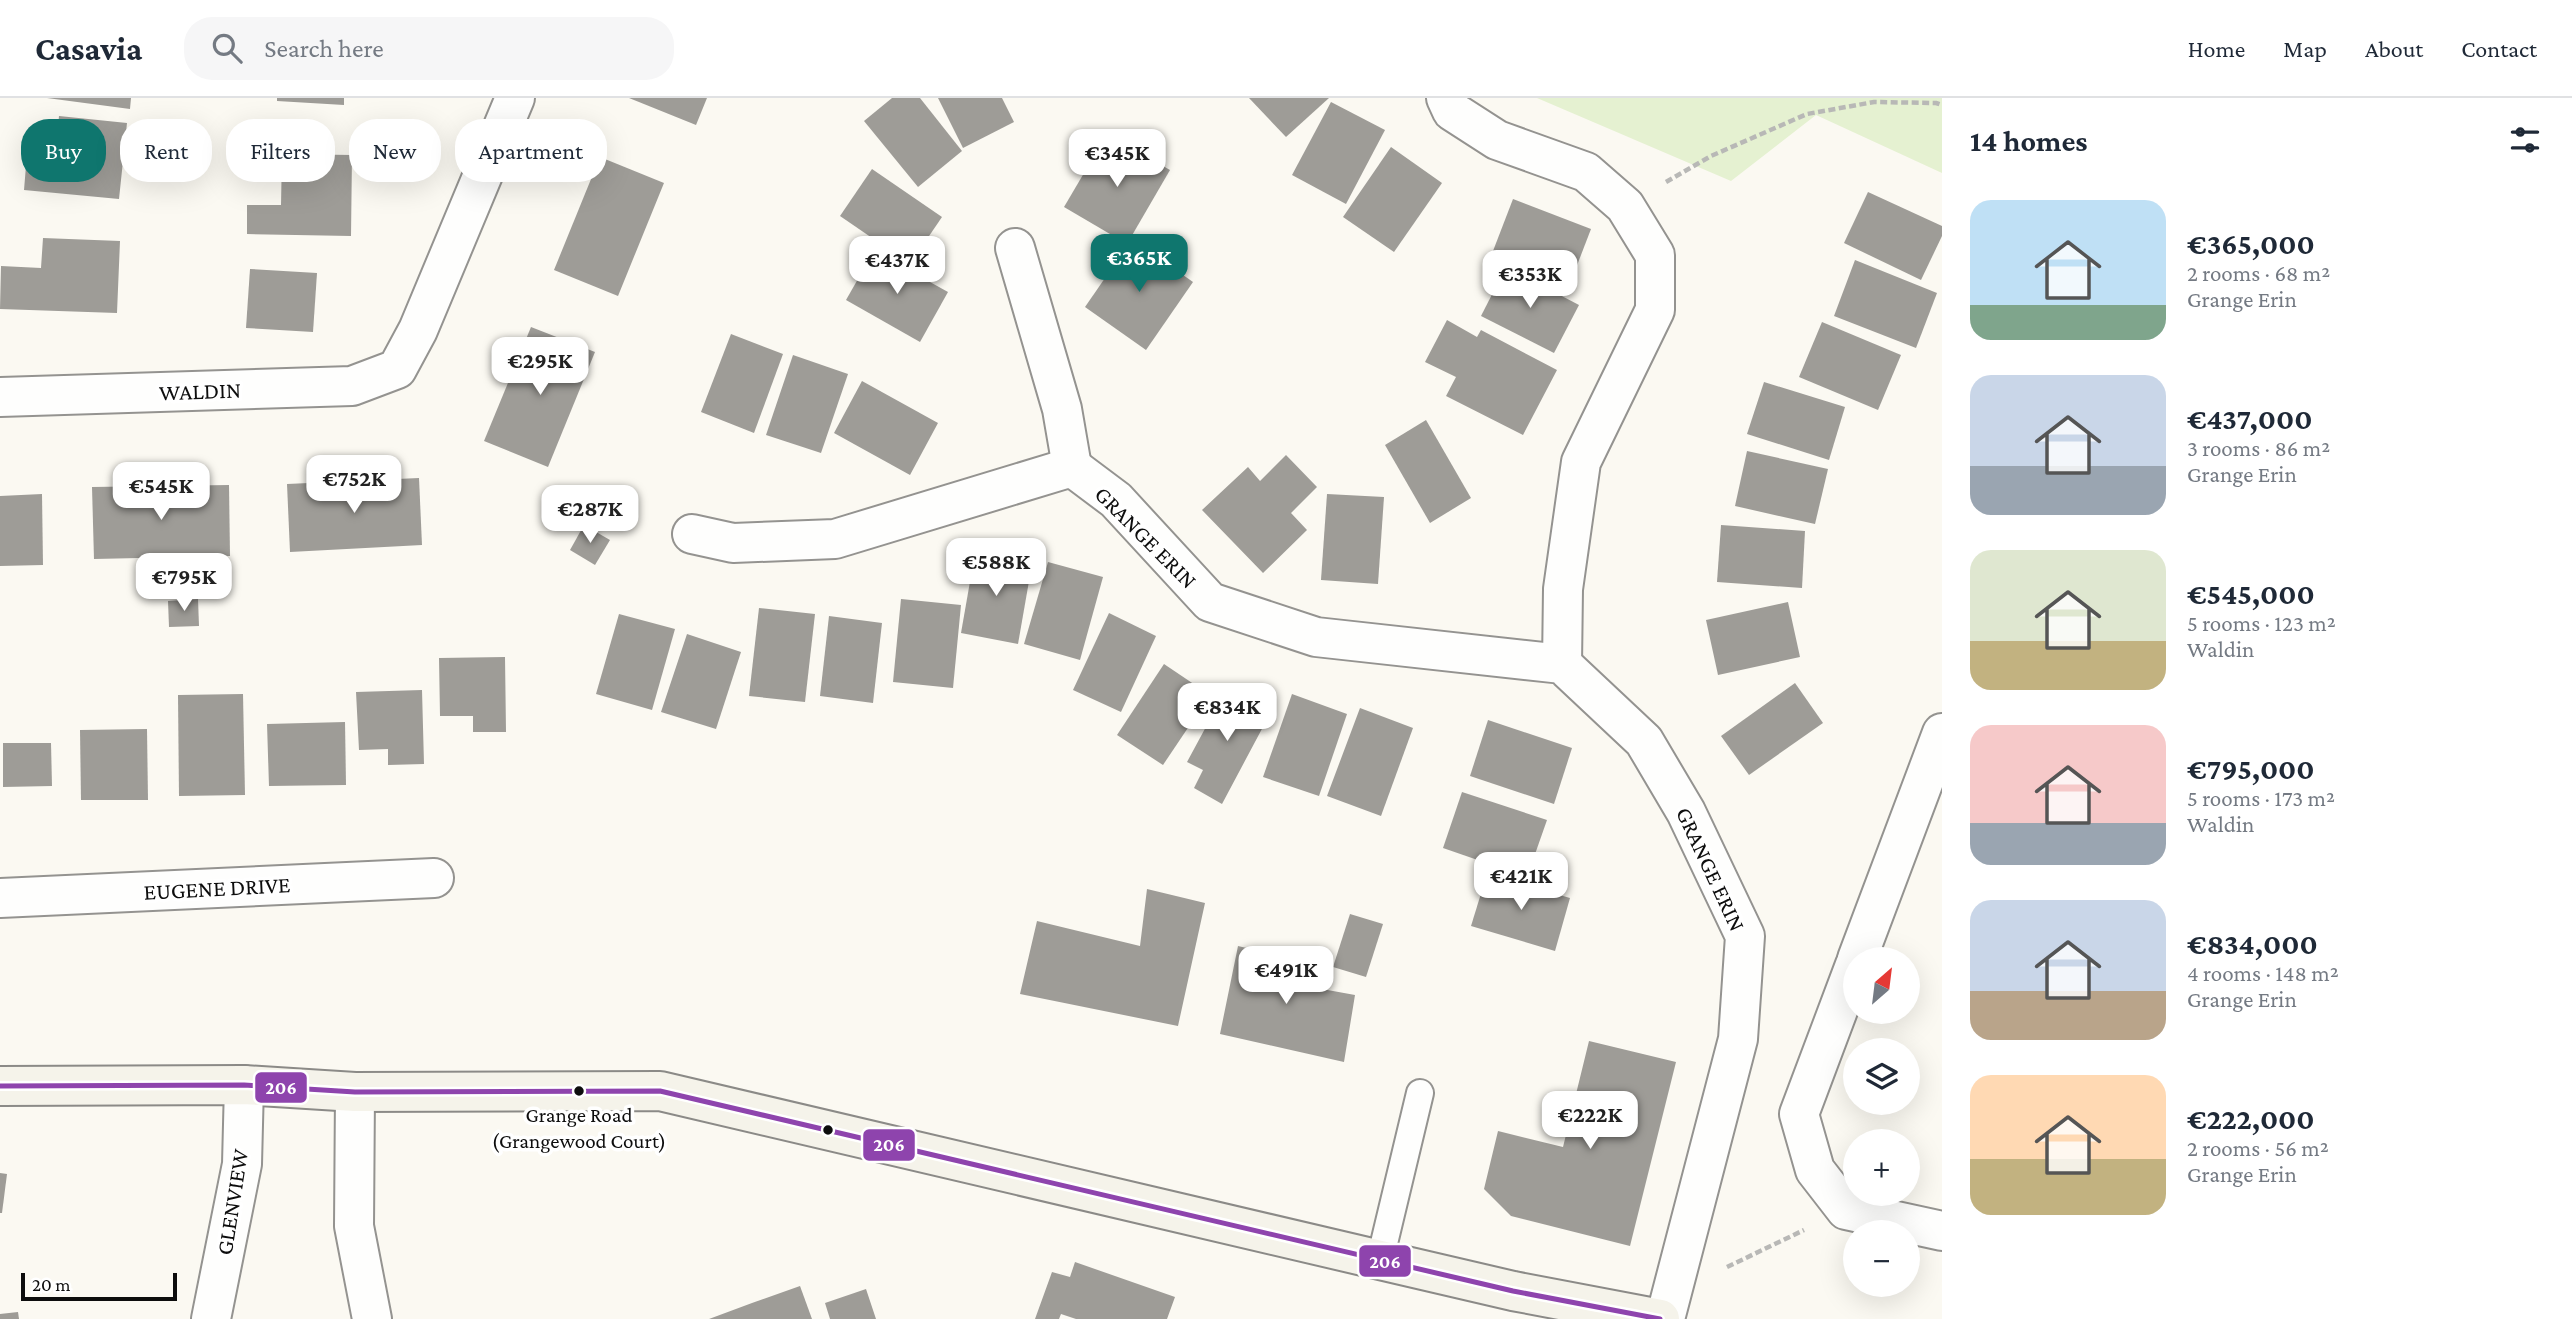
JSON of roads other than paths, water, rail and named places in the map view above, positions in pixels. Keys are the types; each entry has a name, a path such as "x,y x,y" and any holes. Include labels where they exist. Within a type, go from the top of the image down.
{"main road":[{"path":"0,1086 244,1085 355,1092 660,1091 1380,1261 1647,1317"}],"street":[{"name":"WALDIN","path":"0,397 352,386 397,369 418,330 514,98"},
{"path":"1446,98 1452,111 1497,139 1586,172 1625,206 1655,255 1655,310 1581,462 1563,589 1562,664"},
{"path":"692,534 733,543 835,539 1072,467 1062,409 1015,248"},
{"name":"GRANGE ERIN","path":"1072,467 1116,500 1210,603 1316,637 1562,664 1644,741 1686,812 1745,936 1738,1040 1680,1260 1647,1317"},
{"path":"1862,947 1942,733"},
{"name":"EUGENE DRIVE","path":"0,898 435,878"},
{"path":"1843,997 1799,1114 1815,1170 1846,1210 1942,1231"},
{"name":"GLENVIEW","path":"211,1319 242,1164 244,1085"},
{"path":"355,1092 354,1226 372,1319"}],"lane":[{"path":"1380,1261 1420,1093"}],"place":[{"name":"Grange Road (Grangewood Court)","path":"579,1091"}]}
